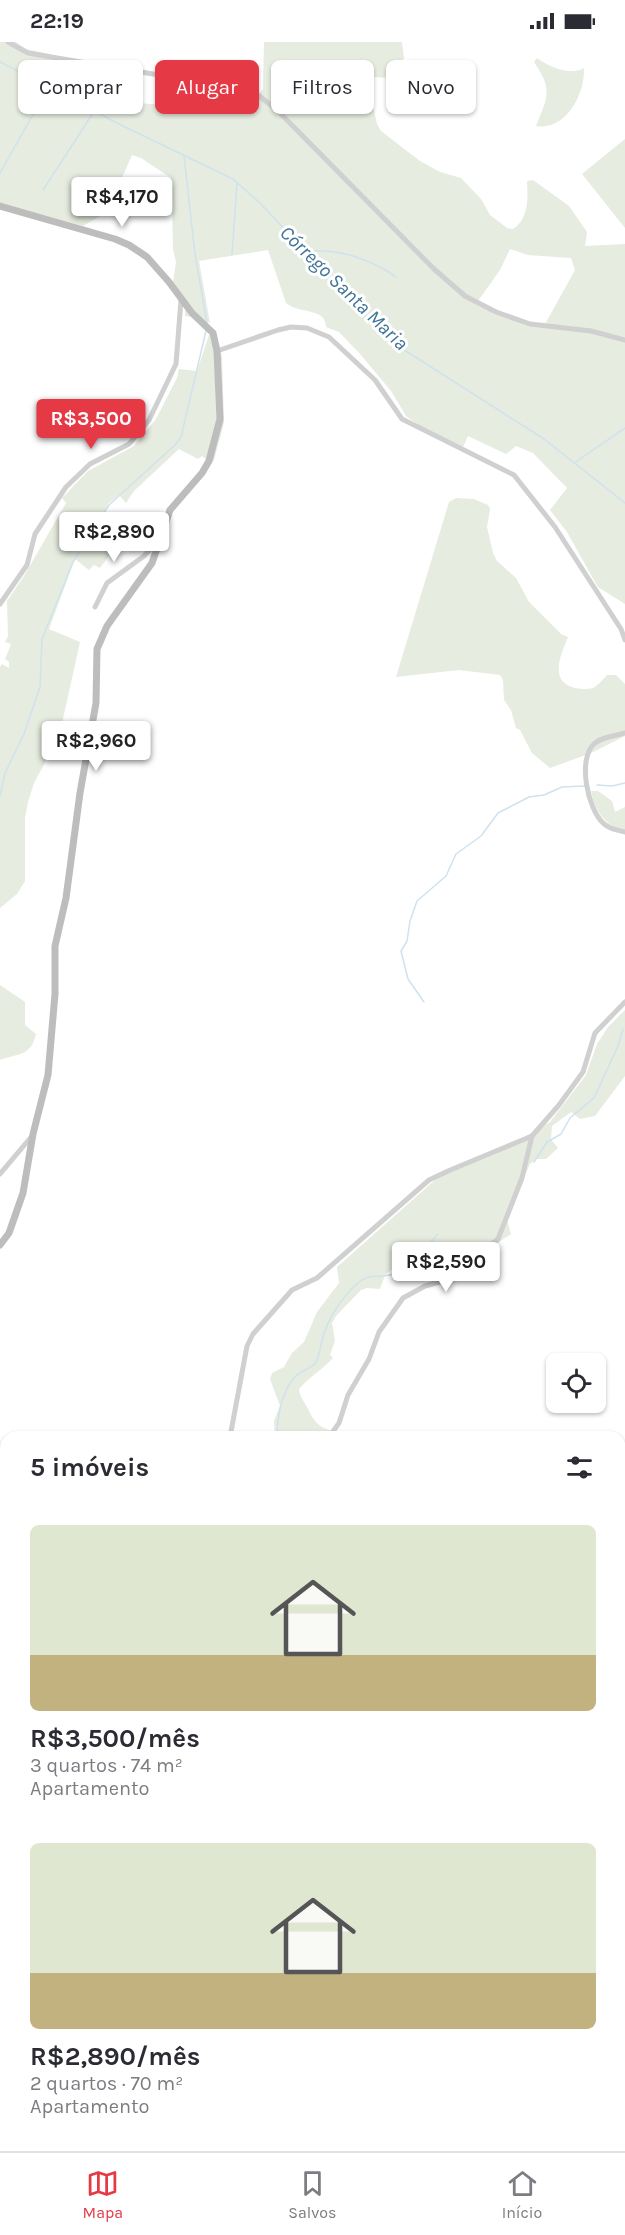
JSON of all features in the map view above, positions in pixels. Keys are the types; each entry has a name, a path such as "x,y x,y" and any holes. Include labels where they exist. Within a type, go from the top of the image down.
{"street":[{"path":"8,42 28,53 159,75 227,78 243,83 277,110 434,269 465,296 496,312 530,324 591,331 625,340"},
{"path":"0,206 101,234 129,245 159,269 181,300 209,327 215,337 220,419 215,444 202,473 170,510 152,563 107,626 97,650 96,704 80,793 66,898 55,946 55,994 50,1065 33,1134 23,1193 9,1233 0,1245"},
{"path":"0,604 27,565 35,534 66,487 90,464 129,444 149,420 176,364 181,300"},
{"path":"217,351 291,327 307,328 329,337 375,380 402,419 514,475 555,527 625,640"},
{"path":"95,607 107,583 144,556 160,538"},
{"path":"625,733 594,743 588,753 586,770 588,796 597,815 609,827 625,832"},
{"path":"231,1431 248,1342 292,1290 317,1278 429,1180 532,1136 559,1106 583,1072 595,1033 625,1002"},
{"path":"0,1174 33,1134"},
{"path":"333,1431 339,1423 348,1395 370,1356 379,1332 404,1298 425,1286 458,1277 498,1239 522,1178 532,1136"}],"shaded area":[{"path":"0,42 16,42 26,49 75,60 18,60 18,114 143,114 143,103 155,104 155,114 259,114 259,94 263,89 264,42 402,42 404,58 403,60 386,60 386,78 374,77 374,60 271,60 271,114 374,114 374,110 381,131 420,161 440,172 461,178 481,199 490,215 507,228 513,229 522,220 527,201 527,181 533,180 569,206 587,232 585,246 625,244 625,604 598,587 567,532 550,510 567,488 533,453 516,446 506,454 468,436 463,447 424,429 406,416 391,391 339,332 326,327 321,316 286,303 268,250 199,261 210,323 200,318 185,316 185,304 173,282 176,262 173,249 171,178 141,158 132,155 107,212 83,226 0,203","holes":["510,249 528,255 571,258 575,270 544,326 521,320 478,301 500,270"]},
{"path":"537,58 566,71 584,68 581,89 572,109 565,117 547,126 536,126 547,93 544,80 534,62"},
{"path":"625,139 625,228 582,174"},
{"path":"213,333 222,356 224,423 214,460 211,463 202,456 198,459 179,449 134,491 126,503 119,495 109,503 101,517 123,529 117,545 100,568 94,565 89,570 75,559 49,629 80,642 59,737 34,783 28,802 25,818 25,881 17,894 0,908 0,667 2,664 9,668 9,662 5,659 11,644 5,642 8,636 7,601 66,503 62,498 88,471 134,446 156,419 177,378 179,369 197,371 209,335"},
{"path":"456,498 474,499 488,505 490,509 487,527 497,561 516,578 529,602 561,634 568,637 559,664 559,673 564,682 578,689 588,689 597,686 607,675 616,675 625,684 625,736 591,753 550,768 532,753 520,730 516,728 511,710 504,700 503,680 500,675 459,670 396,677 449,502"},
{"path":"591,791 598,791 612,801 615,812 625,807 625,831 618,829 602,817"},
{"path":"0,985 25,1002 25,1025 36,1034 31,1046 24,1053 0,1060"},
{"path":"625,1010 625,1076 595,1116 580,1119 571,1112 552,1126 551,1139 558,1148 546,1159 536,1159 530,1164 506,1217 511,1234 490,1248 469,1272 464,1263 458,1262 451,1269 442,1263 424,1266 418,1258 406,1258 385,1275 380,1289 361,1290 332,1323 335,1341 330,1355 333,1358 299,1389 314,1420 320,1426 334,1431 275,1431 274,1421 280,1406 270,1379 272,1373 284,1367 292,1353 304,1342 317,1312 339,1283 337,1267 435,1180 460,1165 463,1167 496,1154 550,1122 586,1075 597,1044 608,1027"}],"waterway":[{"name":"Córrego Santa Maria","path":"0,62 121,125 233,179 260,203 372,323 395,344 544,439 625,503"},
{"path":"0,173 33,114"},
{"path":"43,190 92,114"},
{"path":"184,156 195,254 207,323"},
{"path":"232,254 237,183"},
{"path":"307,252 330,251 354,256 396,277"},
{"path":"0,796 5,773 24,734 40,687 42,639 73,562 109,505 181,437 206,331"},
{"path":"574,463 625,428"},
{"path":"597,785 612,786 625,783"},
{"path":"424,1002 408,979 401,951 407,941 410,921 417,901 446,876 456,854 481,836 498,813 529,797 544,795 562,787 585,786"},
{"path":"534,1162 547,1142 561,1134 570,1118 594,1098 618,1046 623,1029"},
{"path":"277,1431 279,1414 286,1390 297,1375 315,1364 332,1315 352,1288 367,1278 400,1271 418,1257 438,1234"}]}
